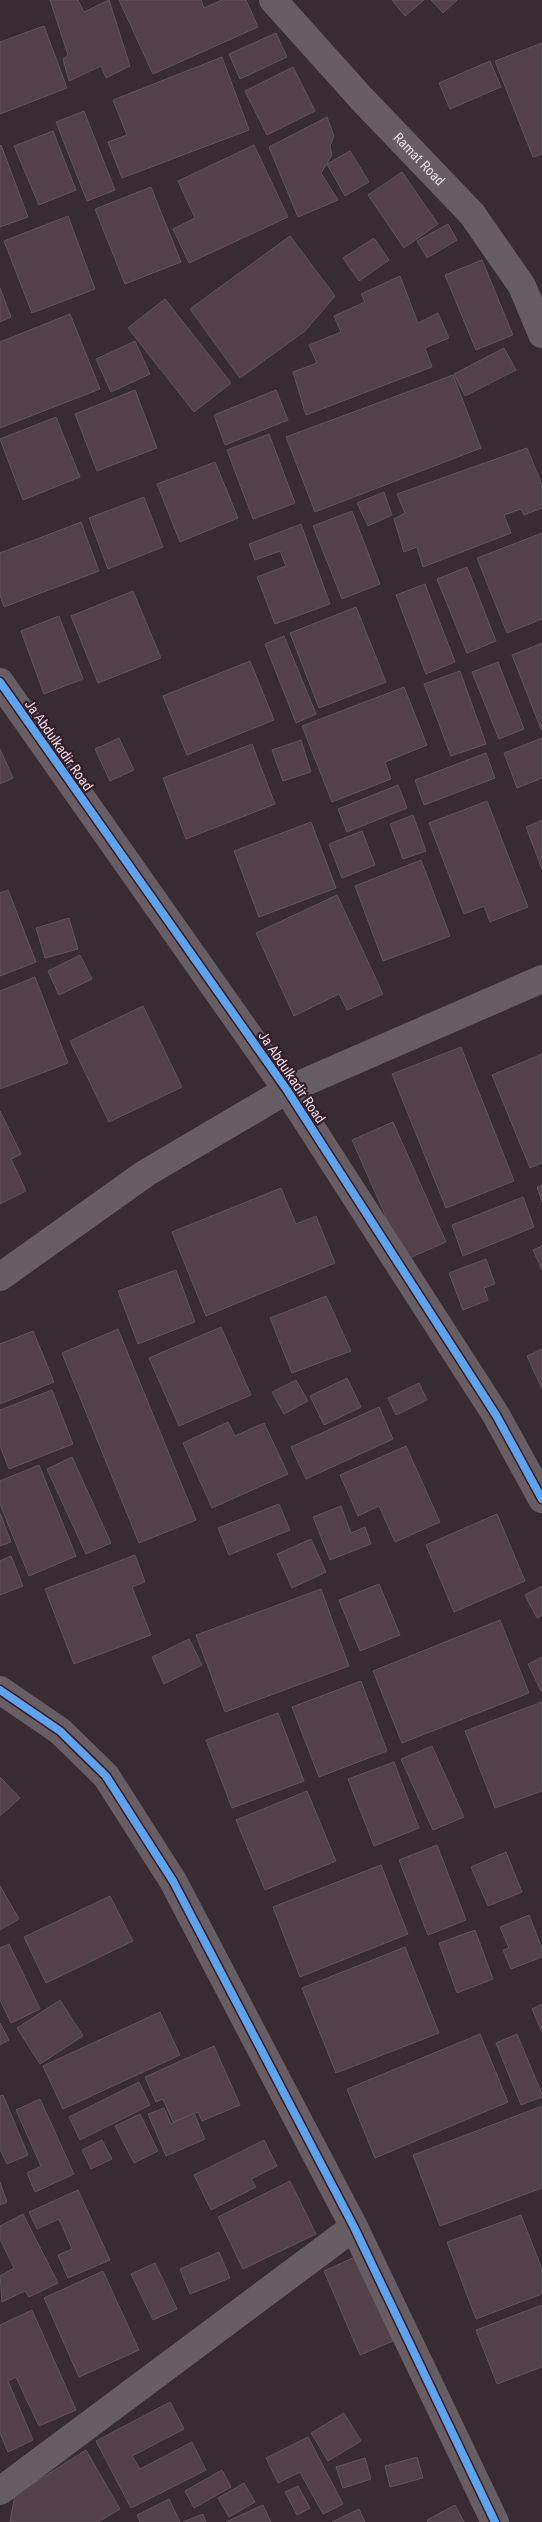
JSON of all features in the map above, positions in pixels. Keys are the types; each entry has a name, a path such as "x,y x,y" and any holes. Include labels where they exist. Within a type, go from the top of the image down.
{"street":[{"name":"Ramat Road","path":"272,0 361,98 472,214 532,282 542,334"},
{"name":"Ja Abdulkadir Road","path":"0,682 287,1090 496,1415 542,1498"},
{"path":"0,1277 146,1173 287,1090 542,978"},
{"path":"0,1690 60,1730 106,1776 173,1882 354,2227 495,2522"},
{"path":"0,2491 354,2227"}],"building":[{"path":"50,0 78,0 84,12 109,0 130,66 106,78 101,66 69,81 63,59 68,55"},
{"path":"119,0 201,0 204,8 222,0 246,0 258,27 153,74"},
{"path":"392,0 424,0 405,16"},
{"path":"431,0 457,0 443,13"},
{"path":"44,26 67,88 0,114 0,42"},
{"path":"276,33 287,57 240,79 229,54"},
{"path":"542,43 542,154 533,157 495,61"},
{"path":"222,57 249,130 122,178 108,142 127,135 113,100"},
{"path":"490,61 501,87 450,109 439,83"},
{"path":"293,67 315,111 267,135 245,91"},
{"path":"84,111 115,190 87,201 56,122"},
{"path":"327,117 334,136 330,146 332,155 321,173 338,200 298,217 269,147"},
{"path":"53,131 76,190 39,205 14,146"},
{"path":"254,145 288,217 189,263 173,229 195,218 178,181"},
{"path":"0,146 28,217 0,227"},
{"path":"350,151 369,182 345,196 327,164"},
{"path":"402,172 438,224 404,248 368,195"},
{"path":"151,187 181,262 125,284 95,209"},
{"path":"68,216 95,289 32,313 4,241"},
{"path":"448,224 457,240 427,258 417,241"},
{"path":"290,236 335,296 305,331 240,378 190,309"},
{"path":"374,238 389,260 359,281 343,258"},
{"path":"482,260 513,335 476,350 445,275"},
{"path":"400,276 418,323 438,313 449,338 425,348 432,367 306,415 293,372 317,363 309,345 341,332 334,316 365,302 361,294"},
{"path":"0,288 11,317 0,322"},
{"path":"165,299 231,383 194,412 128,328"},
{"path":"70,314 100,389 0,428 0,342"},
{"path":"135,341 150,374 111,392 96,359"},
{"path":"504,348 516,370 465,396 454,374"},
{"path":"453,375 481,448 315,512 286,437"},
{"path":"135,390 157,448 97,471 75,414"},
{"path":"276,390 288,420 225,445 214,415"},
{"path":"56,417 80,477 23,500 0,439"},
{"path":"269,434 295,503 253,519 227,450"},
{"path":"527,448 542,485 542,508 524,515 521,509 504,515 511,533 423,567 417,547 404,552 394,519 405,513 397,494"},
{"path":"215,462 238,518 180,542 157,484"},
{"path":"384,492 392,515 368,526 357,503"},
{"path":"144,497 163,547 108,569 89,518"},
{"path":"352,511 380,584 342,599 313,526"},
{"path":"81,522 99,571 4,607 0,595 0,553"},
{"path":"301,524 330,604 275,624 257,577 286,566 280,551 255,560 249,544"},
{"path":"542,533 542,619 507,633 477,558"},
{"path":"467,567 496,641 467,653 437,579"},
{"path":"425,584 455,662 426,674 396,595"},
{"path":"133,591 161,658 98,683 71,616"},
{"path":"356,607 386,682 319,708 290,633"},
{"path":"59,616 83,679 44,694 21,631"},
{"path":"284,636 316,714 296,723 265,644"},
{"path":"542,643 542,729 541,729 512,655"},
{"path":"250,661 274,720 187,755 163,696"},
{"path":"498,662 524,729 499,739 472,672"},
{"path":"460,671 486,744 451,756 424,684"},
{"path":"404,687 427,745 385,762 391,779 332,802 302,726"},
{"path":"119,738 134,770 110,781 95,749"},
{"path":"542,738 542,778 517,788 504,753"},
{"path":"301,740 311,772 283,781 272,750"},
{"path":"252,744 275,804 186,839 163,778"},
{"path":"0,749 13,778 0,784"},
{"path":"486,753 495,778 424,805 415,780"},
{"path":"398,785 407,808 347,832 338,809"},
{"path":"487,801 528,907 490,922 484,906 464,914 429,823"},
{"path":"413,815 426,851 403,859 390,824"},
{"path":"542,820 542,869 526,827"},
{"path":"311,822 336,888 259,917 234,851"},
{"path":"362,831 375,865 342,878 329,844"},
{"path":"421,860 450,936 383,961 355,886"},
{"path":"8,890 36,962 0,976 0,893"},
{"path":"337,895 383,994 347,1010 339,994 294,1016 256,933"},
{"path":"69,918 78,949 45,958 36,928"},
{"path":"80,955 92,979 59,995 48,971"},
{"path":"35,977 68,1063 0,1089 0,991"},
{"path":"143,1006 182,1087 109,1122 70,1041"},
{"path":"461,1047 514,1181 446,1208 392,1074"},
{"path":"542,1054 542,1163 530,1168 492,1075"},
{"path":"0,1111 21,1154 11,1159 26,1191 0,1204"},
{"path":"393,1122 446,1242 405,1260 352,1140"},
{"path":"542,1185 542,1202 537,1187"},
{"path":"281,1188 296,1224 316,1216 335,1263 206,1316 172,1232"},
{"path":"523,1197 534,1227 463,1256 452,1225"},
{"path":"542,1246 542,1270 533,1250"},
{"path":"486,1259 495,1284 484,1288 488,1300 463,1310 449,1273"},
{"path":"176,1270 195,1322 138,1344 118,1291"},
{"path":"326,1296 351,1351 292,1373 270,1318"},
{"path":"221,1327 251,1395 179,1426 149,1358"},
{"path":"118,1329 196,1520 139,1543 62,1353"},
{"path":"33,1331 54,1382 0,1404 0,1344"},
{"path":"542,1349 542,1389 527,1356"},
{"path":"347,1378 361,1407 324,1425 310,1396"},
{"path":"296,1380 308,1401 284,1414 272,1392"},
{"path":"419,1383 427,1400 396,1415 388,1398"},
{"path":"52,1390 73,1444 9,1469 0,1446 0,1410"},
{"path":"379,1407 393,1439 306,1479 291,1447"},
{"path":"228,1422 235,1436 264,1423 288,1474 212,1508 183,1443"},
{"path":"406,1446 440,1522 395,1542 379,1506 358,1516 340,1475"},
{"path":"72,1457 111,1543 86,1554 47,1469"},
{"path":"39,1465 76,1556 29,1576 0,1504 0,1481"},
{"path":"279,1504 290,1530 229,1555 218,1528"},
{"path":"341,1506 351,1533 365,1527 371,1544 330,1560 313,1517"},
{"path":"0,1513 11,1542 0,1546"},
{"path":"497,1514 525,1581 454,1612 426,1545"},
{"path":"311,1539 326,1572 292,1588 277,1554"},
{"path":"135,1555 145,1582 132,1587 151,1635 74,1664 45,1589"},
{"path":"11,1556 23,1586 0,1595 0,1561"},
{"path":"379,1584 400,1635 360,1651 339,1600"},
{"path":"542,1586 542,1615 537,1618 525,1595"},
{"path":"321,1589 349,1666 225,1712 196,1635"},
{"path":"500,1620 529,1693 402,1743 373,1671"},
{"path":"189,1639 202,1665 164,1684 152,1657"},
{"path":"542,1657 542,1691 541,1691 528,1664"},
{"path":"361,1681 387,1751 319,1777 292,1707"},
{"path":"542,1702 542,1791 495,1808 465,1731"},
{"path":"278,1713 304,1781 232,1808 206,1740"},
{"path":"432,1746 464,1817 433,1830 401,1759"},
{"path":"394,1762 419,1828 374,1846 348,1779"},
{"path":"0,1777 20,1798 0,1816"},
{"path":"307,1791 336,1861 265,1890 236,1820"},
{"path":"437,1845 466,1920 428,1935 399,1860"},
{"path":"506,1852 522,1892 488,1906 471,1867"},
{"path":"381,1865 408,1934 300,1977 273,1907"},
{"path":"0,1886 19,1919 0,1930"},
{"path":"110,1896 133,1941 46,1983 24,1937"},
{"path":"529,1915 542,1948 542,1957 511,1969 503,1950 509,1948 500,1927"},
{"path":"475,1930 493,1979 457,1993 439,1943"},
{"path":"9,1944 40,2009 11,2023 0,2000 0,1948"},
{"path":"405,1947 439,2033 336,2073 302,1988"},
{"path":"60,2000 83,2036 40,2064 17,2028"},
{"path":"542,2004 542,2032 532,2009"},
{"path":"160,2012 180,2055 63,2109 43,2066"},
{"path":"0,2023 9,2040 0,2045"},
{"path":"480,2034 508,2102 375,2158 347,2089"},
{"path":"517,2034 542,2094 542,2097 521,2105 496,2043"},
{"path":"214,2046 240,2105 202,2121 198,2112 173,2122 163,2099 156,2102 145,2077"},
{"path":"139,2082 150,2105 80,2140 69,2117"},
{"path":"3,2095 28,2155 7,2164 0,2149 0,2096"},
{"path":"40,2099 74,2174 35,2192 27,2173 41,2166 16,2110"},
{"path":"542,2106 542,2188 440,2226 413,2155"},
{"path":"164,2108 171,2124 194,2113 205,2139 166,2156 148,2114"},
{"path":"140,2114 158,2151 134,2163 115,2126"},
{"path":"102,2140 112,2159 91,2169 82,2150"},
{"path":"264,2140 277,2166 251,2179 256,2187 211,2210 194,2175"},
{"path":"290,2181 316,2234 243,2269 218,2217"},
{"path":"0,2182 7,2202 0,2205"},
{"path":"78,2190 110,2260 68,2278 58,2255 72,2249 59,2219 37,2229 29,2212"},
{"path":"23,2214 58,2283 29,2297 25,2291 2,2302 0,2276 14,2268 0,2239 0,2226"},
{"path":"521,2215 542,2269 542,2294 476,2319 447,2242"},
{"path":"219,2252 230,2278 190,2294 180,2269"},
{"path":"355,2257 393,2341 360,2355 324,2271"},
{"path":"155,2263 177,2309 153,2320 131,2274"},
{"path":"103,2271 139,2350 79,2377 44,2298"},
{"path":"542,2305 542,2367 497,2384 476,2330"},
{"path":"32,2310 76,2410 39,2426 16,2377 8,2381 33,2440 8,2452 0,2433 0,2325"},
{"path":"170,2402 184,2429 132,2456 140,2469 192,2442 206,2470 131,2508 96,2441"},
{"path":"344,2413 361,2441 328,2461 311,2433"},
{"path":"308,2437 343,2504 323,2514 300,2472 278,2483 266,2458"},
{"path":"86,2450 120,2509 98,2522 10,2522 15,2495"},
{"path":"417,2457 423,2478 390,2487 385,2466"},
{"path":"365,2458 371,2479 343,2488 336,2467"},
{"path":"222,2470 231,2487 194,2508 185,2491"},
{"path":"244,2483 255,2502 229,2517 218,2498"},
{"path":"298,2486 310,2508 297,2515 285,2492"},
{"path":"169,2499 180,2522 140,2522 137,2515"},
{"path":"263,2505 271,2522 226,2522"},
{"path":"455,2505 464,2522 428,2522 427,2520"},
{"path":"359,2509 365,2522 332,2522"},
{"path":"203,2514 206,2522 183,2522"}],"cycle path":[{"path":"0,682 287,1090 496,1415 542,1499"},
{"path":"0,1690 60,1731 106,1776 173,1881 354,2227 495,2522"}]}
